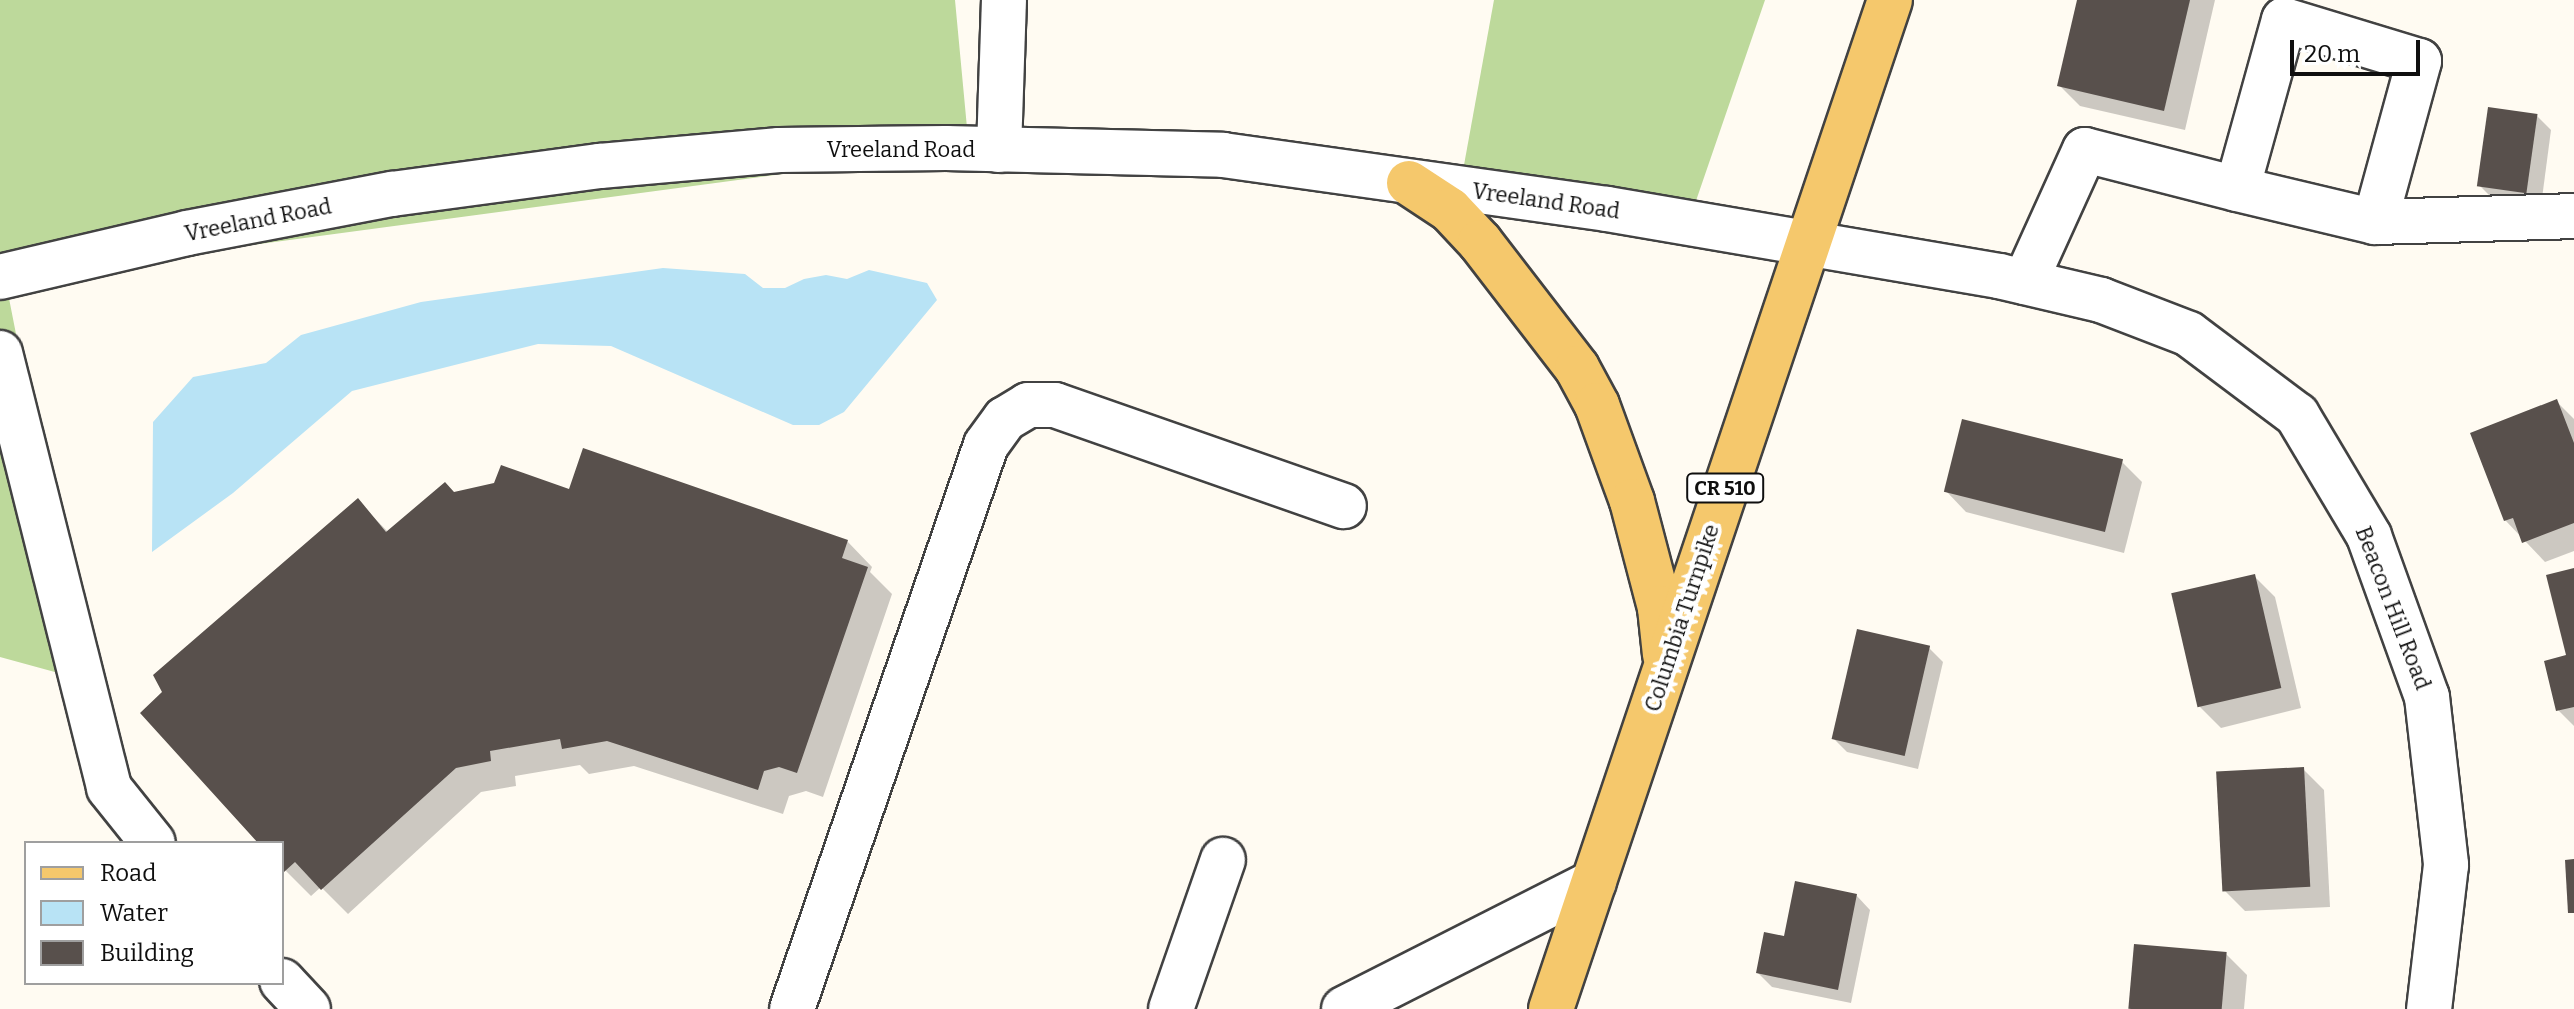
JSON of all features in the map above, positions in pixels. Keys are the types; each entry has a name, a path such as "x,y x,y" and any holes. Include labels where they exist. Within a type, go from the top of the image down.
{"main road":[{"name":"Columbia Turnpike","path":"1551,1009 1890,0"},
{"path":"1409,183 1450,210 1513,279 1583,381 1632,501 1660,608 1666,664"}],"street":[{"path":"999,150 1004,0"},
{"path":"2237,189 2284,20 2419,61 2375,222"},
{"name":"Vreeland Road","path":"0,277 187,233 392,194 600,166 779,150 999,150 1223,155 1807,242"},
{"path":"2025,282 2085,150 2375,222 2574,216"},
{"name":"Beacon Hill Road","path":"1807,242 2025,282 2101,300 2189,334 2297,415 2369,536 2427,697 2446,865 2429,1009"},
{"path":"0,353 109,788 151,841"},
{"path":"792,1009 986,445 1005,419 1028,405 1055,405 1344,506"},
{"path":"1171,1009 1223,860"},
{"path":"1344,1009 1594,882"},
{"path":"284,983 308,1009"}],"green space":[{"path":"0,0 955,0 969,149 5,278 84,680 0,657"},
{"path":"1494,0 1765,0 1687,227 1460,187"}],"water":[{"path":"663,268 745,274 763,288 785,288 804,279 826,275 847,279 869,270 927,283 937,300 844,412 819,425 793,425 611,346 538,344 352,391 233,493 152,552 153,422 193,377 266,363 301,335 421,302"}],"building":[{"path":"2077,0 2190,0 2164,111 2057,86"},
{"path":"2488,107 2538,114 2526,193 2477,186"},
{"path":"2557,399 2574,443 2574,523 2522,543 2513,518 2504,521 2470,433"},
{"path":"1962,419 2123,459 2105,532 1944,492"},
{"path":"583,448 848,540 842,558 868,567 797,773 779,767 764,771 758,790 607,741 562,749 560,739 490,751 491,761 456,768 321,890 295,862 284,872 284,841 256,841 140,713 162,692 153,675 358,498 386,532 445,482 454,492 494,483 501,465 569,489"},
{"path":"2574,568 2574,707 2556,711 2544,661 2566,655 2546,575"},
{"path":"2255,574 2281,688 2198,707 2171,593"},
{"path":"1857,629 1930,646 1905,756 1832,739"},
{"path":"2304,767 2310,887 2222,891 2216,772"},
{"path":"2574,859 2574,913 2568,913 2565,860"},
{"path":"1795,881 1857,894 1838,990 1756,973 1764,932 1784,936"},
{"path":"2134,944 2227,952 2222,1009 2128,1009"}]}
